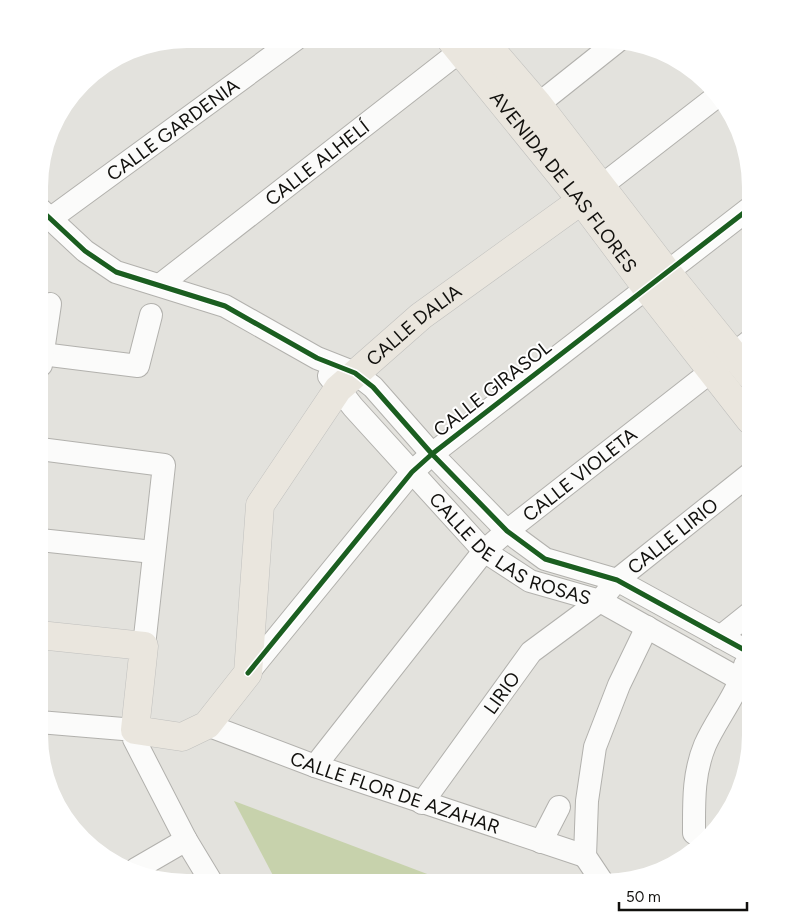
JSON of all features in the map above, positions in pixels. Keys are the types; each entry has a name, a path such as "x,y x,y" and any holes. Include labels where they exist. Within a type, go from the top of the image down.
{"main road":[{"name":"AVENIDA DE LAS FLORES","path":"471,48 517,121 591,194"},
{"name":"AVENIDA DE LAS FLORES","path":"474,48 537,103 591,194 656,280 711,371 742,409"},
{"name":"CALLE DALIA","path":"248,673 260,505 346,381 421,316 591,194"},
{"name":"AVENIDA DE LAS FLORES","path":"656,280 742,354"},
{"path":"48,636 144,646 135,730"},
{"name":"CALLE GIRASOL","path":"135,730 182,737 207,725 248,673"}],"street":[{"name":"CALLE GARDENIA","path":"48,214 283,48"},
{"name":"CALLE ALHELÍ","path":"160,285 459,48"},
{"path":"517,121 537,103 608,48"},
{"name":"CALLE DALIA","path":"591,194 712,100"},
{"name":"CALLE GIRASOL","path":"248,673 412,472 432,454 742,214"},
{"name":"CALLE DE LAS ROSAS","path":"48,217 85,251 116,272 225,306 317,358 346,381 412,472 484,551 530,581 600,601 741,678"},
{"path":"48,316 50,304"},
{"path":"48,360 138,366 151,316"},
{"name":"CALLE VIOLETA","path":"315,766 484,551 506,531 711,371 742,358"},
{"name":"CALLE DE LAS ROSAS","path":"346,381 373,387 432,454 506,531 546,559 617,580 741,648"},
{"path":"48,450 164,465 144,646"},
{"name":"CALLE LIRIO","path":"600,601 617,580 741,481"},
{"path":"48,541 153,552"},
{"name":"LIRIO","path":"422,803 531,652 600,601"},
{"path":"720,636 741,620"},
{"path":"597,874 585,856 587,801 595,747 619,685 648,627"},
{"path":"694,832 694,783 705,746 741,689"},
{"path":"48,723 135,730 134,739 186,840 207,874"},
{"name":"CALLE FLOR DE AZAHAR","path":"207,725 315,766 585,856"},
{"path":"541,842 559,807"},
{"path":"141,866 186,840"}],"green space":[{"path":"234,801 427,874 272,874"}],"cycle path":[{"path":"248,673 412,472 432,454 742,214"},
{"path":"48,217 85,251 116,272 225,306 317,358 355,373 373,387 432,454 507,531 545,559 617,580 741,648"}]}
